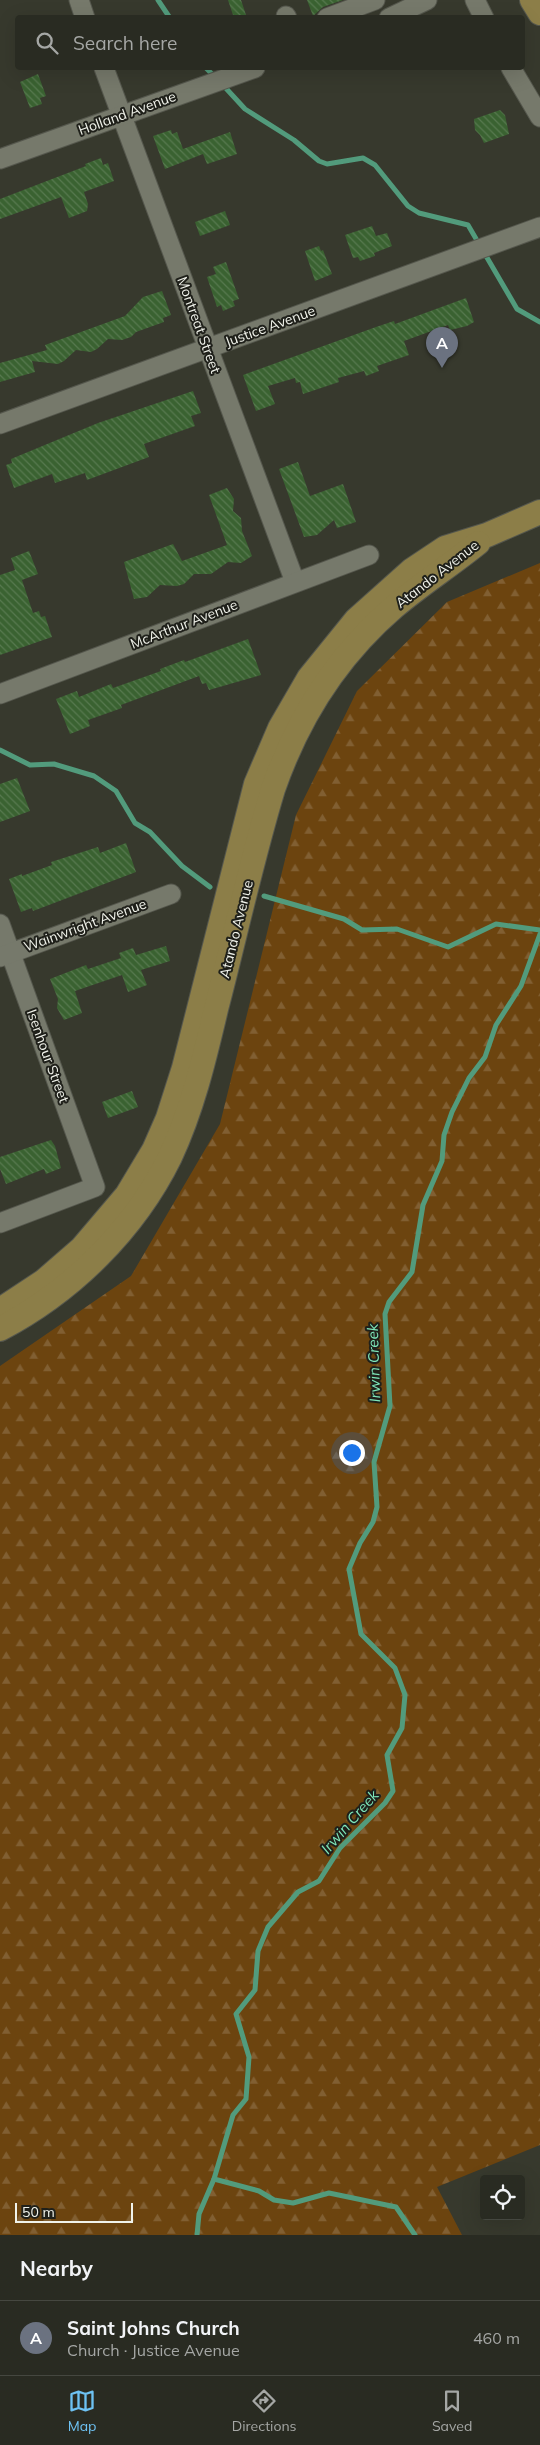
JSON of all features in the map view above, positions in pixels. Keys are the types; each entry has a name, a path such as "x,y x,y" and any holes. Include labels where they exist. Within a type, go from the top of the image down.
{"main road":[{"path":"532,0 540,14"},
{"name":"Atando Avenue","path":"0,1310 44,1281 82,1248 127,1194 154,1150 168,1118 184,1068 256,784 271,746 298,694 343,633 382,594 445,548 487,535 540,512"},
{"name":"Atando Avenue","path":"0,1329 55,1294 94,1260 141,1204 169,1158 196,1090 273,790 291,744 313,703 345,658 381,619 487,535"}],"street":[{"path":"79,0 84,15"},
{"path":"335,15 375,0"},
{"path":"382,0 387,15"},
{"path":"394,15 427,0"},
{"path":"475,0 482,15"},
{"name":"Montreat Street","path":"105,70 296,582"},
{"name":"Holland Avenue","path":"0,159 249,70"},
{"path":"512,70 540,118"},
{"name":"Justice Avenue","path":"0,424 540,227"},
{"name":"McArthur Avenue","path":"0,694 369,555"},
{"name":"Wainwright Avenue","path":"5,955 171,894"},
{"name":"Isenhour Street","path":"0,924 5,955 95,1187 0,1223"}],"green space":[{"path":"540,563 540,2145 437,2187 462,2235 0,2235 0,1366 131,1276 220,1124 296,815 357,691 447,602"}],"building":[{"path":"228,0 241,0 246,15 233,15"},
{"path":"307,0 343,0 323,7 313,15"},
{"path":"38,74 46,96 40,98 42,104 30,108 20,82"},
{"path":"500,110 505,115 509,134 484,143 475,130 474,119"},
{"path":"171,130 172,134 177,132 183,149 230,132 237,154 207,164 203,154 165,169 153,136"},
{"path":"101,158 103,165 108,163 114,181 84,192 88,204 87,211 69,218 61,197 0,219 0,199 86,166 85,164"},
{"path":"225,211 230,225 200,236 195,222"},
{"path":"372,226 376,236 387,233 392,246 374,253 375,256 360,261 358,257 353,258 345,235"},
{"path":"319,246 321,251 323,250 332,274 315,281 305,251"},
{"path":"226,262 239,299 233,301 235,306 223,311 221,305 217,307 207,277 216,274 213,267"},
{"path":"162,291 171,315 163,318 164,322 136,332 131,337 122,340 108,339 91,352 76,350 58,364 32,361 35,372 0,382 0,363 47,350 45,345 125,316 143,297"},
{"path":"466,298 474,322 467,326 450,330 448,325 404,341 409,355 377,366 379,371 366,376 364,371 338,378 339,382 303,394 300,382 296,383 295,378 268,386 275,404 256,411 243,375 376,327 394,321 395,324"},
{"path":"193,391 201,413 191,416 195,426 144,444 149,457 87,480 85,473 55,483 52,474 14,488 6,465 12,463 11,459 98,423"},
{"path":"298,462 310,496 343,484 356,522 337,528 334,520 317,535 304,537 279,469"},
{"path":"227,488 234,499 233,511 241,518 242,531 252,556 241,563 228,562 211,574 194,574 184,584 177,586 160,585 147,597 134,599 124,562 173,544 182,561 227,545 209,495"},
{"path":"29,551 38,574 22,580 33,613 39,611 41,617 45,616 52,637 0,655 0,575 15,570 11,558"},
{"path":"248,639 261,675 209,690 206,683 202,684 199,676 121,705 122,708 88,720 90,726 70,734 56,699 77,691 79,697 111,684 113,688 161,671 160,669 184,660 185,662"},
{"path":"17,778 30,811 0,822 0,784"},
{"path":"126,843 136,872 33,911 32,908 21,912 9,879 52,865 51,862 98,847 100,853"},
{"path":"166,946 170,961 141,970 147,985 128,992 122,975 75,991 82,1013 64,1020 57,1008 58,999 50,979 86,965 88,969 121,958 119,953 133,948 136,955"},
{"path":"132,1091 138,1107 108,1118 102,1102"},
{"path":"51,1140 55,1146 61,1168 46,1174 44,1169 6,1184 0,1169 0,1157"}],"waterway":[{"path":"158,0 168,15"},
{"path":"208,70 216,78"},
{"path":"222,84 245,109 294,140 319,161 327,164 363,158 375,165 408,206 419,213 468,225 517,309 540,322"},
{"path":"0,750 30,765 54,764 94,776 116,791 135,823 150,832 182,866 210,887"},
{"path":"264,896 344,919 362,930 397,929 448,947 496,924 540,930"},
{"name":"Irwin Creek","path":"197,2235 199,2214 214,2179 233,2115 246,2099 249,2057 236,2014 255,1990 258,1951 268,1927 298,1892 319,1881 340,1848 385,1803 393,1791 387,1755 402,1728 405,1695 395,1668 361,1634 349,1569 360,1543 373,1522 377,1507 374,1462 390,1406 385,1314 389,1302 412,1272 423,1205 442,1161 444,1135 452,1112 469,1078 485,1057 496,1025 521,986 540,934"},
{"path":"214,2179 259,2191 274,2200 293,2203 329,2193 396,2207 415,2235"}],"place":[{"name":"Saint Johns Church","path":"442,368"}]}
